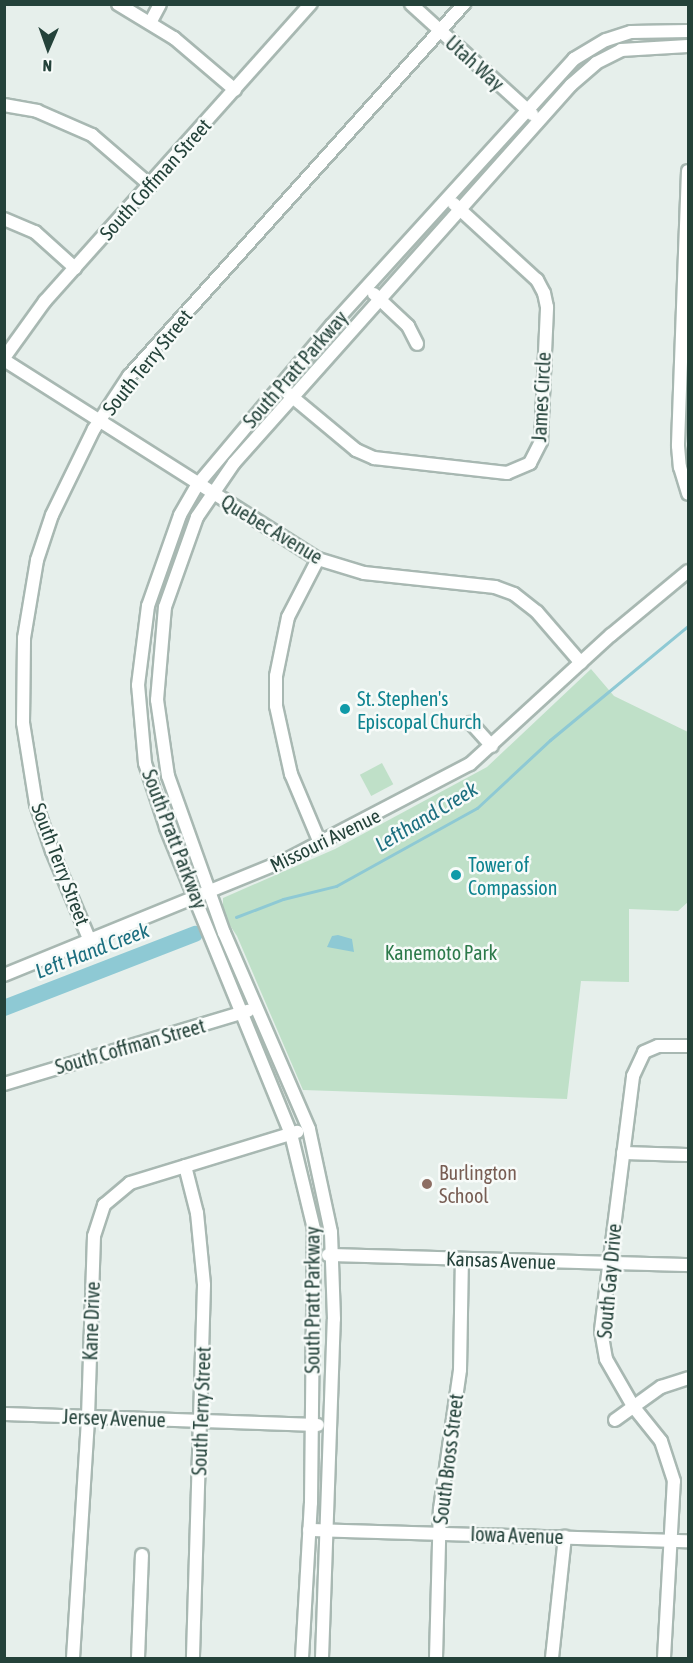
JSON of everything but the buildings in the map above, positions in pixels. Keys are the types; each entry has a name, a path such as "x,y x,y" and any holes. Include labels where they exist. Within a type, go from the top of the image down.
{"street":[{"path":"118,4 150,23 235,90"},
{"path":"150,23 160,4"},
{"name":"South Coffman Street","path":"4,359 75,268 311,4"},
{"name":"Utah Way","path":"411,4 540,120"},
{"name":"South Terry Street","path":"90,941 51,851 36,804 23,723 24,638 37,560 70,472 99,421 129,376 464,4"},
{"name":"South Pratt Parkway","path":"302,1659 309,1530 315,1229 291,1134 145,763 138,685 151,596 180,515 198,484 278,387 366,287 574,59 597,45 631,32 688,31"},
{"name":"South Pratt Parkway","path":"322,1659 328,1530 333,1252 309,1130 256,1008 180,817 168,776 158,710 157,672 165,607 176,568 197,518 213,493 291,395 540,120 596,63 621,50 688,46"},
{"path":"4,105 37,111 92,135 150,184"},
{"path":"688,171 685,395 680,467 688,494"},
{"name":"James Circle","path":"278,387 291,395 356,450 374,458 507,473 530,463 541,441 547,307 544,293 537,280 459,208 446,199"},
{"path":"4,219 34,232 75,268"},
{"path":"366,287 408,326 417,344"},
{"name":"Quebec Avenue","path":"4,359 318,559 364,573 452,581 514,594 537,612 581,663"},
{"path":"318,559 288,617 279,656 276,706 291,774 320,843"},
{"name":"Missouri Avenue","path":"4,975 196,897 320,843 434,785 492,746 581,663 688,571"},
{"path":"471,723 492,746"},
{"name":"South Coffman Street","path":"4,1084 256,1008"},
{"name":"South Gay Drive","path":"664,1659 674,1481 661,1441 633,1406 606,1359 602,1345 609,1263 633,1076 644,1052 658,1046 688,1046"},
{"name":"Kane Drive","path":"73,1659 88,1417 94,1236 99,1215 115,1192 130,1183 309,1130"},
{"path":"623,1153 688,1155"},
{"name":"South Terry Street","path":"185,1166 197,1213 204,1267 193,1659"},
{"name":"Kansas Avenue","path":"315,1260 333,1252 462,1259 688,1265"},
{"name":"South Bross Street","path":"436,1659 439,1533 460,1370 462,1259"},
{"path":"615,1420 661,1387 688,1378"},
{"name":"Jersey Avenue","path":"4,1414 330,1426"},
{"name":"Iowa Avenue","path":"309,1530 688,1541"},
{"path":"552,1659 565,1537"},
{"path":"138,1659 142,1555"}],"green space":[{"name":"Kanemoto Park","path":"591,669 614,696 688,732 688,902 678,911 629,909 629,982 581,981 567,1099 303,1090 237,936 223,915 223,898 335,849 487,767"},
{"path":"382,763 393,784 371,796 360,775"}],"water":[{"path":"338,935 352,939 354,952 327,947 332,936"}],"waterway":[{"name":"Lefthand Creek","path":"236,917 283,899 336,886 477,808 550,740 688,626"},
{"name":"Left Hand Creek","path":"4,1008 195,934"}],"place":[{"name":"St. Stephen's Episcopal Church","path":"345,709"},
{"name":"Tower of Compassion","path":"456,875"},
{"name":"Burlington School","path":"427,1184"}]}
